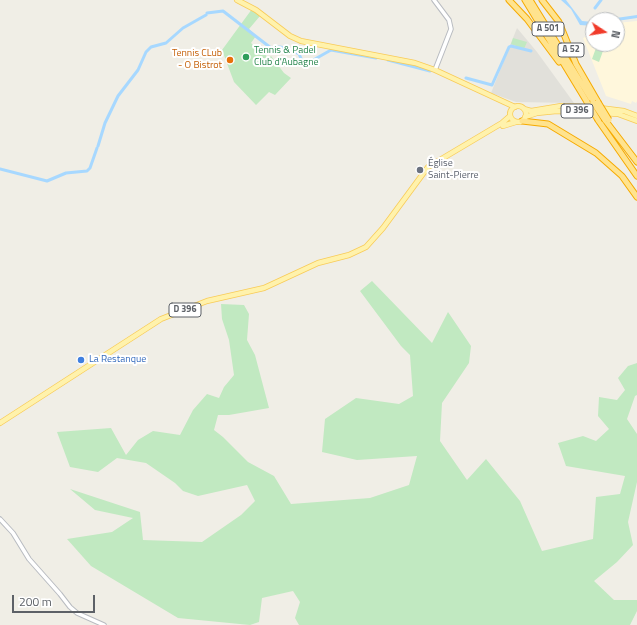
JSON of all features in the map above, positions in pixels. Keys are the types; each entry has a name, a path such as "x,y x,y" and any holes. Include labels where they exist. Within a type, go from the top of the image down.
{"highway":[{"name":"A 52","path":"510,0 528,19 637,176"},
{"name":"A 501","path":"525,0 578,89"},
{"name":"A 501","path":"530,0 607,120 637,162"},
{"name":"A 52","path":"542,0 559,22 576,64 596,102"},
{"path":"524,119 548,124 584,145 607,161 622,176 637,196"}],"main road":[{"path":"237,0 256,10 290,36 301,40 404,60 435,70 496,100 524,109 524,119 516,122 507,107 496,100"},
{"name":"D 396","path":"524,109 531,111 561,106 583,106 618,110 637,116"},
{"path":"510,114 515,107"},
{"name":"D 396","path":"524,119 537,113 557,111 618,114 637,121"},
{"name":"D 396","path":"0,423 161,319 207,301 264,288 318,263 349,255 366,247 383,228 428,167 502,123 510,114"},
{"name":"D 396","path":"461,147 507,124 516,122"}],"street":[{"path":"434,0 449,20 451,29 435,70"},
{"path":"0,519 13,533 29,559 70,607 77,613 104,625"}],"shaded area":[{"path":"637,21 637,101 636,103 632,101 631,104 606,96 589,52 625,52 625,22"},
{"path":"517,28 537,52 574,103 516,102 491,93"}],"green space":[{"name":"Tennis & Padel Club d'Aubagne","path":"252,9 260,16 249,29 256,36 251,43 269,58 271,56 284,73 291,78 275,95 269,92 256,105 234,82 222,50"},
{"path":"513,38 527,42 524,49 511,44"},
{"path":"595,52 603,52 599,62 592,59"},
{"path":"372,281 432,343 448,312 471,346 469,363 442,403 440,441 467,480 486,459 520,501 542,551 593,539 596,497 620,494 625,476 566,466 558,443 583,436 596,441 609,429 598,416 599,397 617,400 625,390 618,378 628,366 637,363 637,395 635,396 627,419 637,434 637,482 628,522 633,545 617,562 594,581 614,600 637,600 637,611 630,625 299,625 295,618 300,602 293,591 262,598 259,622 250,625 178,618 91,566 67,539 112,532 133,518 95,510 70,489 140,512 143,540 202,542 241,515 255,501 247,485 198,496 183,491 175,483 146,463 117,458 98,472 70,467 57,432 111,428 126,455 138,440 153,431 180,435 193,410 207,394 219,398 224,387 234,375 229,340 222,319 221,304 244,305 249,314 247,340 255,355 269,408 229,415 218,415 214,430 248,462 274,476 291,504 370,498 409,485 417,456 357,460 322,452 325,419 356,398 399,404 413,396 410,355 401,346 360,291"}],"water":[{"path":"561,0 566,0 582,21 585,21 585,25 580,25 571,9"},
{"path":"637,15 637,18 625,20 625,17"}],"waterway":[{"path":"595,8 601,0"},
{"path":"207,13 223,11 271,48 280,47 289,49"},
{"path":"98,146 105,123 118,96 138,70 146,52 151,47 166,43 183,28 206,15"},
{"path":"466,78 492,85 509,47 511,46 531,51"},
{"path":"291,50 299,54 304,65"},
{"path":"308,63 331,50 376,58"},
{"path":"388,60 430,71"},
{"path":"0,169 47,181 66,173 87,171 90,168 97,148"}],"place":[{"name":"Tennis & Padel Club d'Aubagne","path":"246,57"},
{"name":"Tennis CLub - O Bistrot","path":"230,60"},
{"name":"Église Saint-Pierre","path":"420,170"},
{"name":"La Restanque","path":"81,360"}]}
